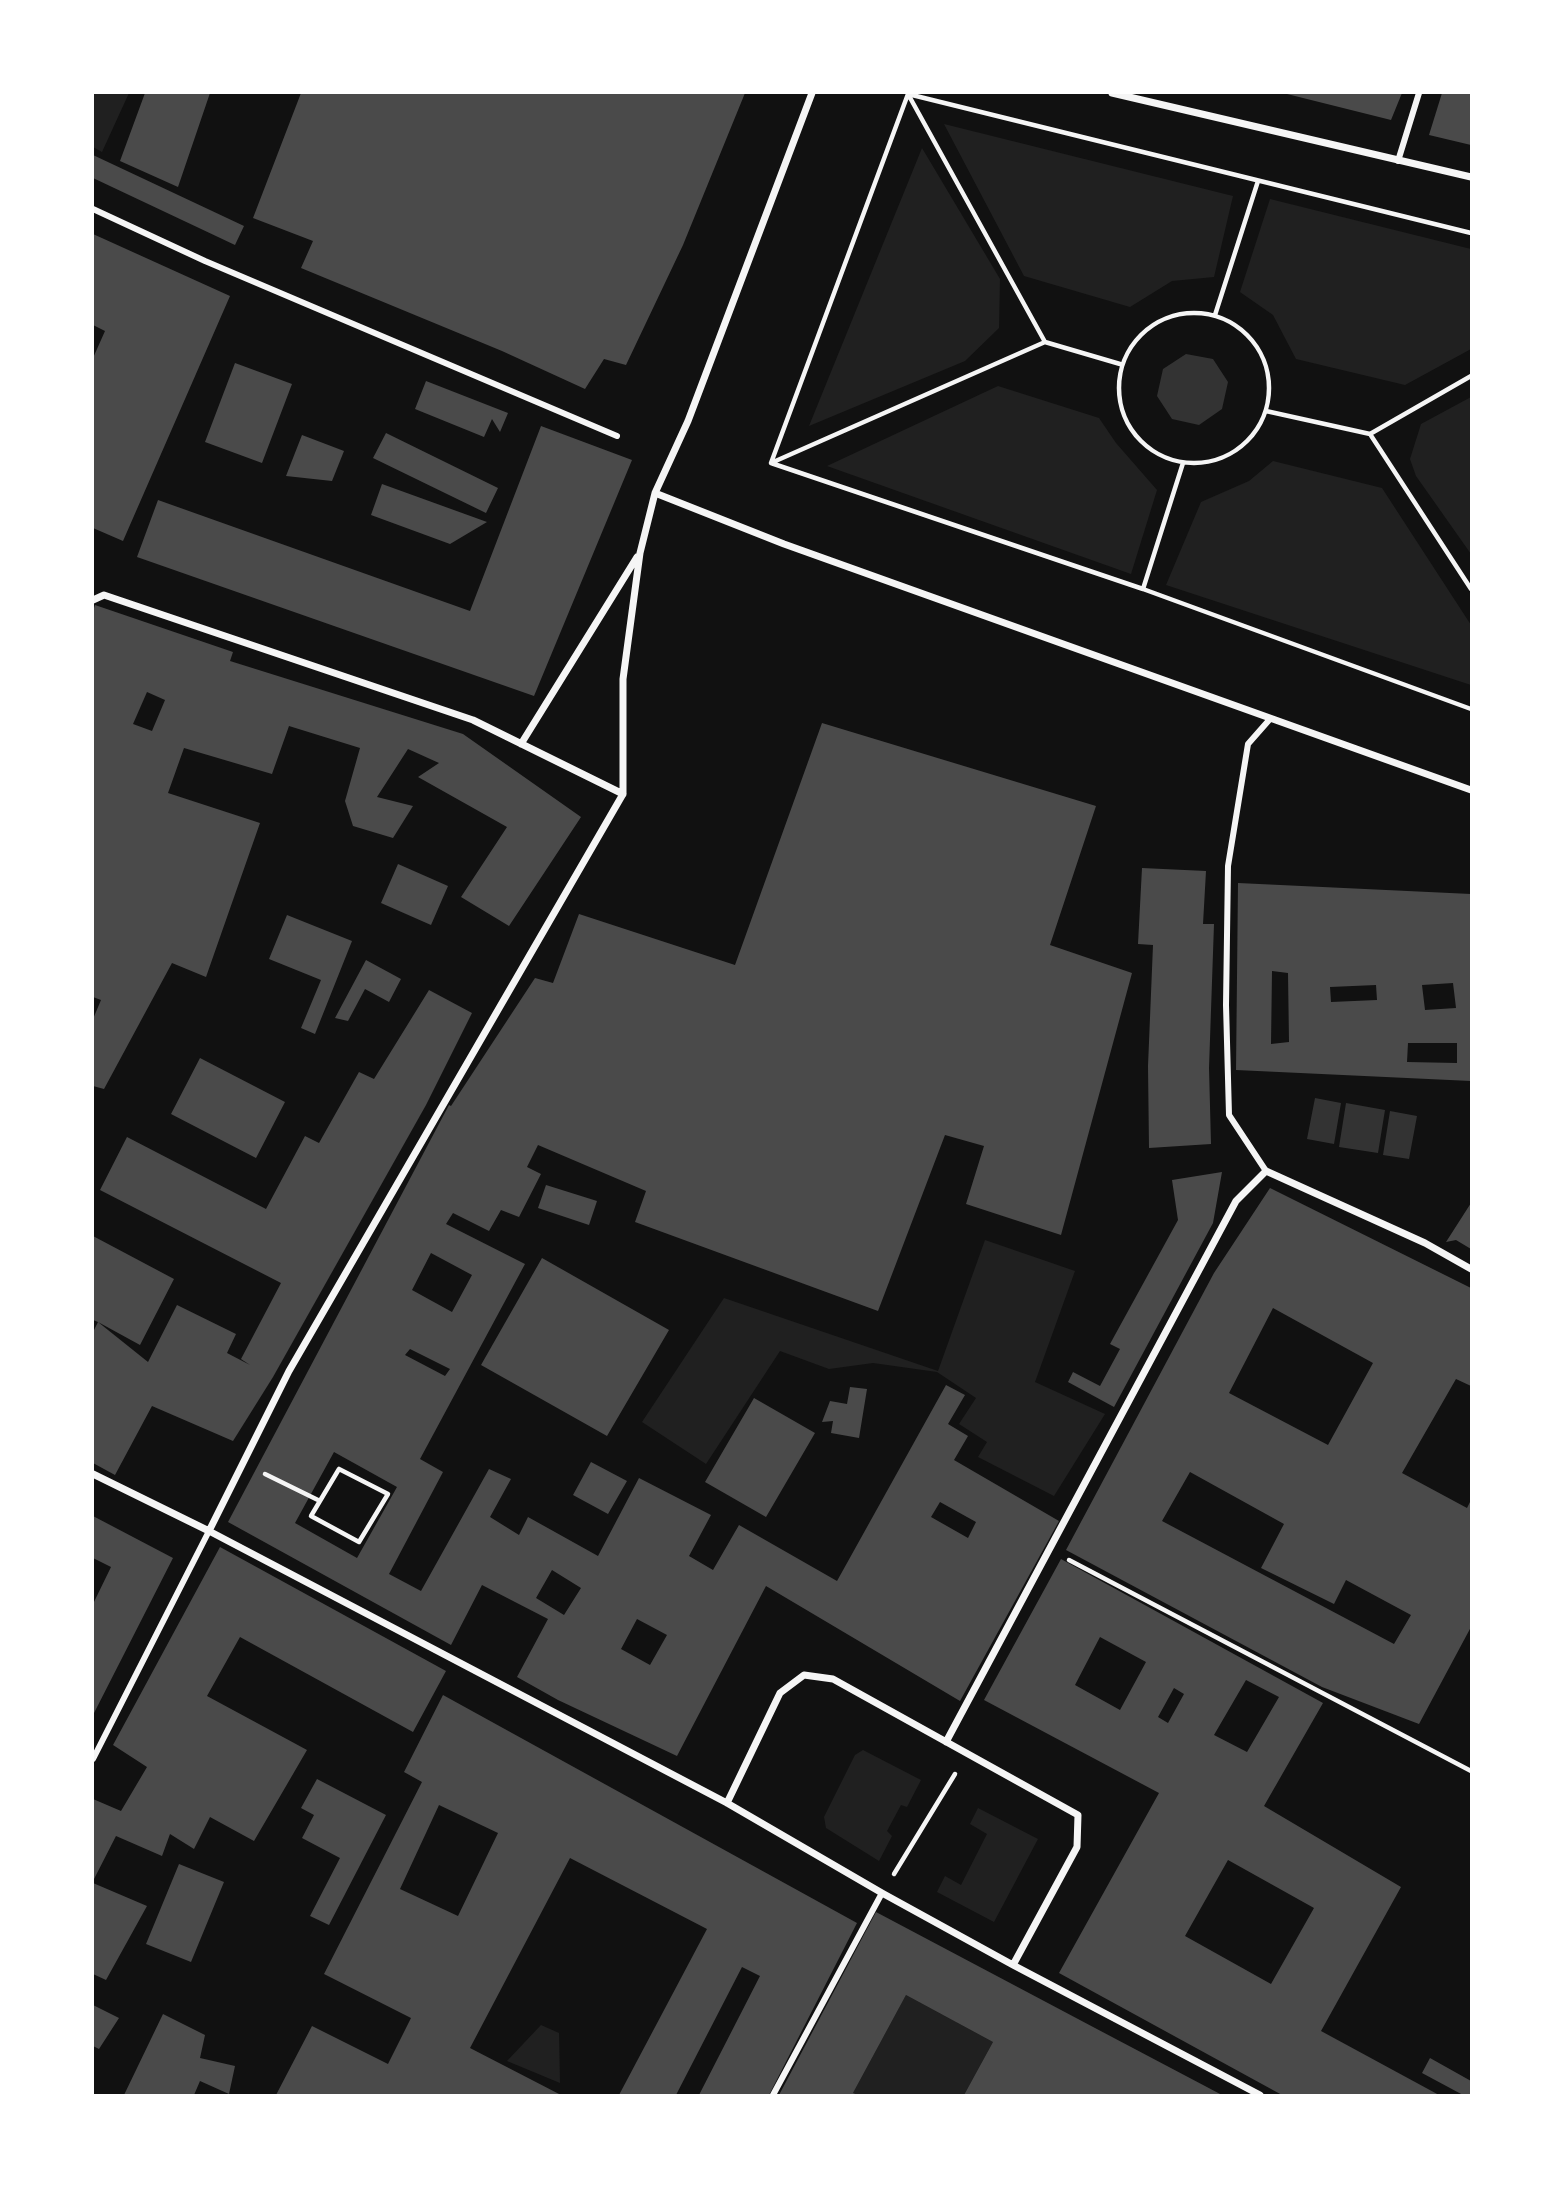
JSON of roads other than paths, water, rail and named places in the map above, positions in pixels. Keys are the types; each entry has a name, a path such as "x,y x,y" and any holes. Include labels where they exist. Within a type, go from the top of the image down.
{"street":[{"path":"93,1759 289,1371 623,794 623,679 640,553 655,493 688,421 811,93"},
{"path":"1112,93 1471,177"},
{"path":"1398,161 1419,93"},
{"path":"93,209 217,266 617,436"},
{"path":"655,493 783,544 1471,790"},
{"path":"521,744 640,553"},
{"path":"93,600 104,595 474,720 623,794"},
{"path":"1270,719 1248,744 1228,866 1226,1005 1229,1115 1266,1171 1425,1244 1471,1269"},
{"path":"946,1742 1236,1201 1266,1171"},
{"path":"93,1474 209,1531 727,1803 1013,1965 1260,2095"},
{"path":"727,1803 780,1693 804,1675 833,1679 1078,1815 1077,1847 1013,1965"},
{"path":"773,2095 882,1893"}]}
